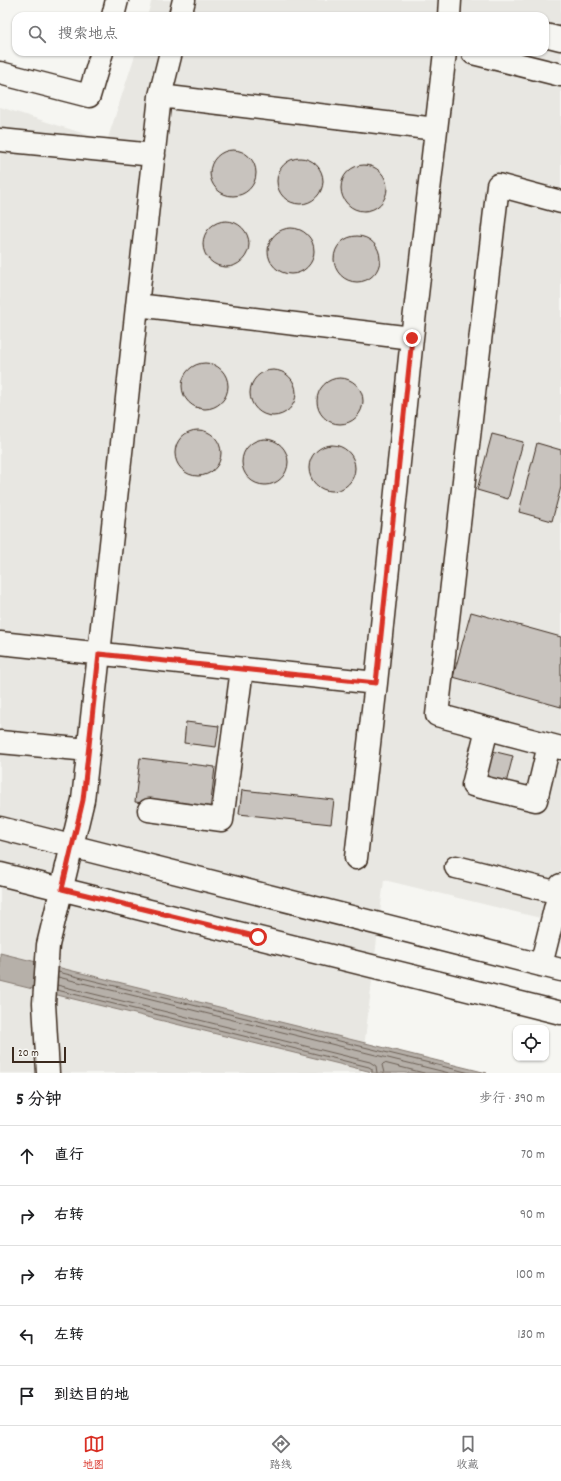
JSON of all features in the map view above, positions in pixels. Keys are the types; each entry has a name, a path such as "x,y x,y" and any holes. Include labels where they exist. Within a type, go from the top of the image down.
{"street":[{"path":"114,12 118,0"},
{"path":"181,12 184,0"},
{"path":"448,12 450,0"},
{"path":"549,36 561,39"},
{"path":"0,73 89,96 101,56"},
{"path":"48,1073 44,1003 48,945 83,800 160,96 170,56"},
{"path":"356,858 444,56"},
{"path":"485,56 561,75"},
{"path":"160,96 436,129"},
{"path":"0,140 154,155"},
{"path":"488,728 473,785 536,800 555,747 488,728 437,715 498,185 561,202"},
{"path":"137,305 412,338"},
{"path":"0,643 376,683"},
{"path":"148,810 222,820 242,669"},
{"path":"0,742 89,750"},
{"path":"0,828 72,845 551,968 560,889 456,867"},
{"path":"0,874 561,1013"}],"shaded area":[{"path":"152,0 561,0 561,923 384,880 361,1073 0,1073 0,107 107,141 135,56 549,56 549,12 148,12"}],"water":[{"path":"0,953 487,1073 376,1073 0,981"}],"building":[{"path":"229,150 237,150 246,154 252,160 256,173 252,186 246,192 237,196 229,196 220,192 214,186 210,177 210,169 214,160 220,154"},
{"path":"296,158 304,158 313,162 319,168 323,181 319,194 313,200 304,204 296,204 287,200 281,194 277,185 277,177 281,168 287,162"},
{"path":"360,165 368,165 377,169 383,175 387,188 383,201 377,207 368,211 360,211 351,207 345,201 341,192 341,184 345,175 351,169"},
{"path":"222,221 230,221 239,225 245,231 249,244 245,257 239,263 230,267 222,267 213,263 207,257 203,248 203,240 207,231 213,225"},
{"path":"287,228 295,228 304,232 310,238 314,251 310,264 304,270 295,274 287,274 278,270 272,264 268,255 268,247 272,238 278,232"},
{"path":"353,236 361,236 370,240 376,246 380,259 376,272 370,278 361,282 353,282 344,278 338,272 334,263 334,255 338,246 344,240"},
{"path":"201,363 209,363 218,367 224,373 228,386 224,399 218,405 209,409 201,409 192,405 186,399 182,390 182,382 186,373 192,367"},
{"path":"269,370 277,370 286,374 292,380 296,393 292,406 286,412 277,416 269,416 260,412 254,406 250,397 250,389 254,380 260,374"},
{"path":"336,378 344,378 353,382 359,388 363,401 359,414 353,420 344,424 336,424 327,420 321,414 317,405 317,397 321,388 327,382"},
{"path":"194,430 202,430 211,434 217,440 221,453 217,466 211,472 202,476 194,476 185,472 179,466 175,457 175,449 179,440 185,434"},
{"path":"492,434 523,442 508,499 477,490"},
{"path":"261,439 269,439 278,443 284,449 288,462 284,475 278,481 269,485 261,485 252,481 246,475 242,466 242,458 246,449 252,443"},
{"path":"537,443 561,450 561,487 552,521 519,512"},
{"path":"328,445 336,445 345,449 351,455 355,468 351,481 345,487 336,491 328,491 319,487 313,481 309,472 309,464 313,455 319,449"},
{"path":"471,612 561,637 561,707 453,677"},
{"path":"186,722 219,726 216,747 184,743"},
{"path":"492,751 513,756 505,787 484,782"},
{"path":"140,758 215,767 210,811 135,802"},
{"path":"242,790 334,800 331,824 239,814"}],"route":[{"path":"258,937 62,889 83,800 99,654 376,683 412,338"}]}
